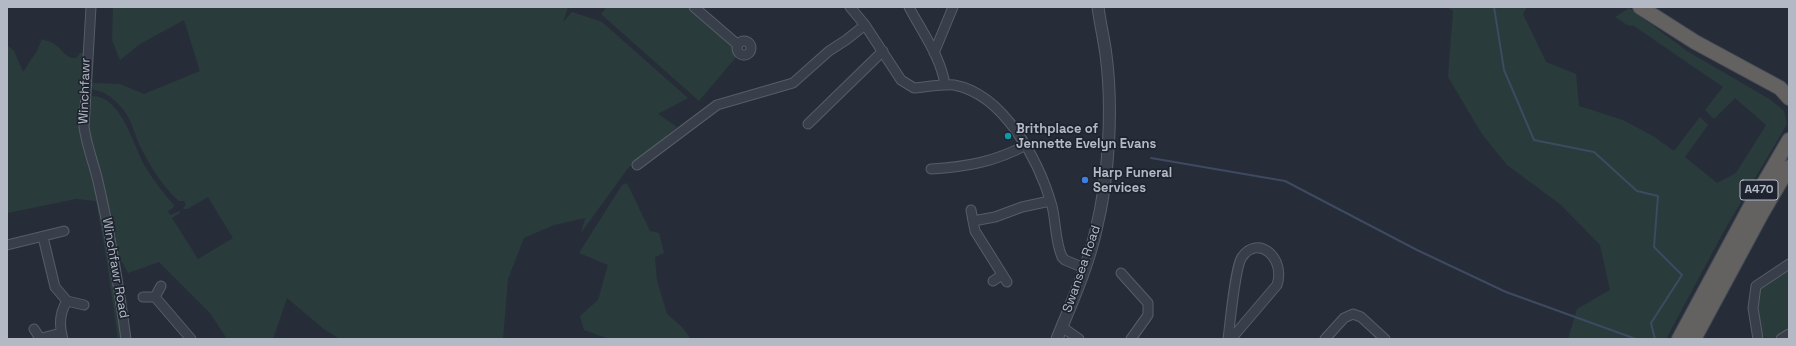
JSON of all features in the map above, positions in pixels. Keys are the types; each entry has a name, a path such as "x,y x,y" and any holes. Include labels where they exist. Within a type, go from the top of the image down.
{"highway":[{"path":"1640,7 1695,42 1780,88 1789,98"},
{"name":"A470","path":"1694,339 1738,245 1750,207 1789,140"},
{"name":"A470","path":"1680,339 1738,245 1789,167"}],"street":[{"name":"Winchfawr","path":"90,7 84,128 87,147 102,197"},
{"path":"694,7 738,45"},
{"path":"850,7 865,25 883,51 900,80 908,86 914,88 956,85 981,95 993,106 1026,145 1042,174 1050,201 1062,256 1065,260 1084,268"},
{"path":"909,7 934,53 943,75 945,85"},
{"path":"934,53 953,7"},
{"name":"Swansea Road","path":"1057,339 1084,268 1096,231 1103,195 1108,133 1108,77 1098,7"},
{"path":"637,165 717,105 793,83 829,51 865,25"},
{"path":"808,124 883,51"},
{"path":"931,169 988,161 1002,157 1026,145"},
{"name":"Winchfawr Road","path":"102,197 117,270 126,339"},
{"path":"973,221 995,217 1022,207 1050,201"},
{"path":"971,210 975,231 1004,279 993,281"},
{"path":"7,245 64,231"},
{"path":"43,237 55,287 67,301 84,305"},
{"path":"1228,339 1241,258 1251,249 1261,248 1272,254 1277,261 1279,278 1277,285 1231,339"},
{"path":"1758,339 1753,308 1756,286 1789,264"},
{"path":"1122,273 1148,303 1148,315 1131,339"},
{"path":"143,297 154,296 161,286"},
{"path":"154,296 190,339"},
{"path":"34,329 39,338 62,336 61,314 67,301"},
{"path":"1325,339 1344,318 1353,314 1361,317 1385,339"},
{"path":"1062,327 1079,339"},
{"path":"1781,339 1789,334"}],"shaded area":[{"path":"113,7 568,7 563,22 572,12 602,22 688,98 658,114 677,127 628,168 581,233 585,218 554,225 524,238 508,279 503,339 339,339 325,330 287,298 273,339 227,339 210,313 159,262 128,273 117,253 87,133 88,97 91,96 102,98 111,104 119,113 146,168 174,205 173,208 168,211 170,215 180,211 180,213 172,218 198,259 233,238 208,197 187,209 183,208 186,205 184,201 179,201 173,195 152,168 140,146 130,120 124,111 110,96 94,90 91,87 92,83 120,84 144,94 200,71 184,20 140,44 120,60 112,40"},
{"path":"607,7 687,7 733,45 734,52 737,56 699,101 601,14"},
{"path":"1447,7 1527,7 1523,14 1546,62 1576,74 1579,106 1623,120 1653,136 1674,151 1700,117 1708,125 1685,157 1717,183 1736,173 1766,125 1735,98 1714,119 1705,110 1723,87 1634,26 1627,25 1615,17 1629,8 1687,51 1771,100 1784,111 1787,124 1724,231 1666,339 1568,339 1577,309 1610,290 1600,245 1560,204 1507,165 1482,134 1448,77 1453,11"},
{"path":"42,39 52,43 65,54 73,58 76,58 80,53 84,53 80,125 84,148 94,176 114,285 121,339 118,339 107,262 96,201 76,199 7,213 7,45 14,51 23,72 37,51"},
{"path":"627,183 650,231 659,233 664,253 655,257 657,281 667,314 682,327 691,339 609,339 584,330 580,316 598,300 608,265 579,253 622,185"},
{"path":"1789,269 1789,331 1776,337 1769,338 1762,336 1756,298 1761,287"}],"waterway":[{"path":"1494,7 1504,70 1534,140 1594,152 1637,191 1658,196 1654,247 1682,275 1651,323 1655,339"},
{"path":"1151,158 1285,181 1417,250 1506,292 1636,339"}],"place":[{"name":"Brithplace of Jennette Evelyn Evans","path":"1008,136"},
{"name":"Harp Funeral Services","path":"1085,180"}]}
